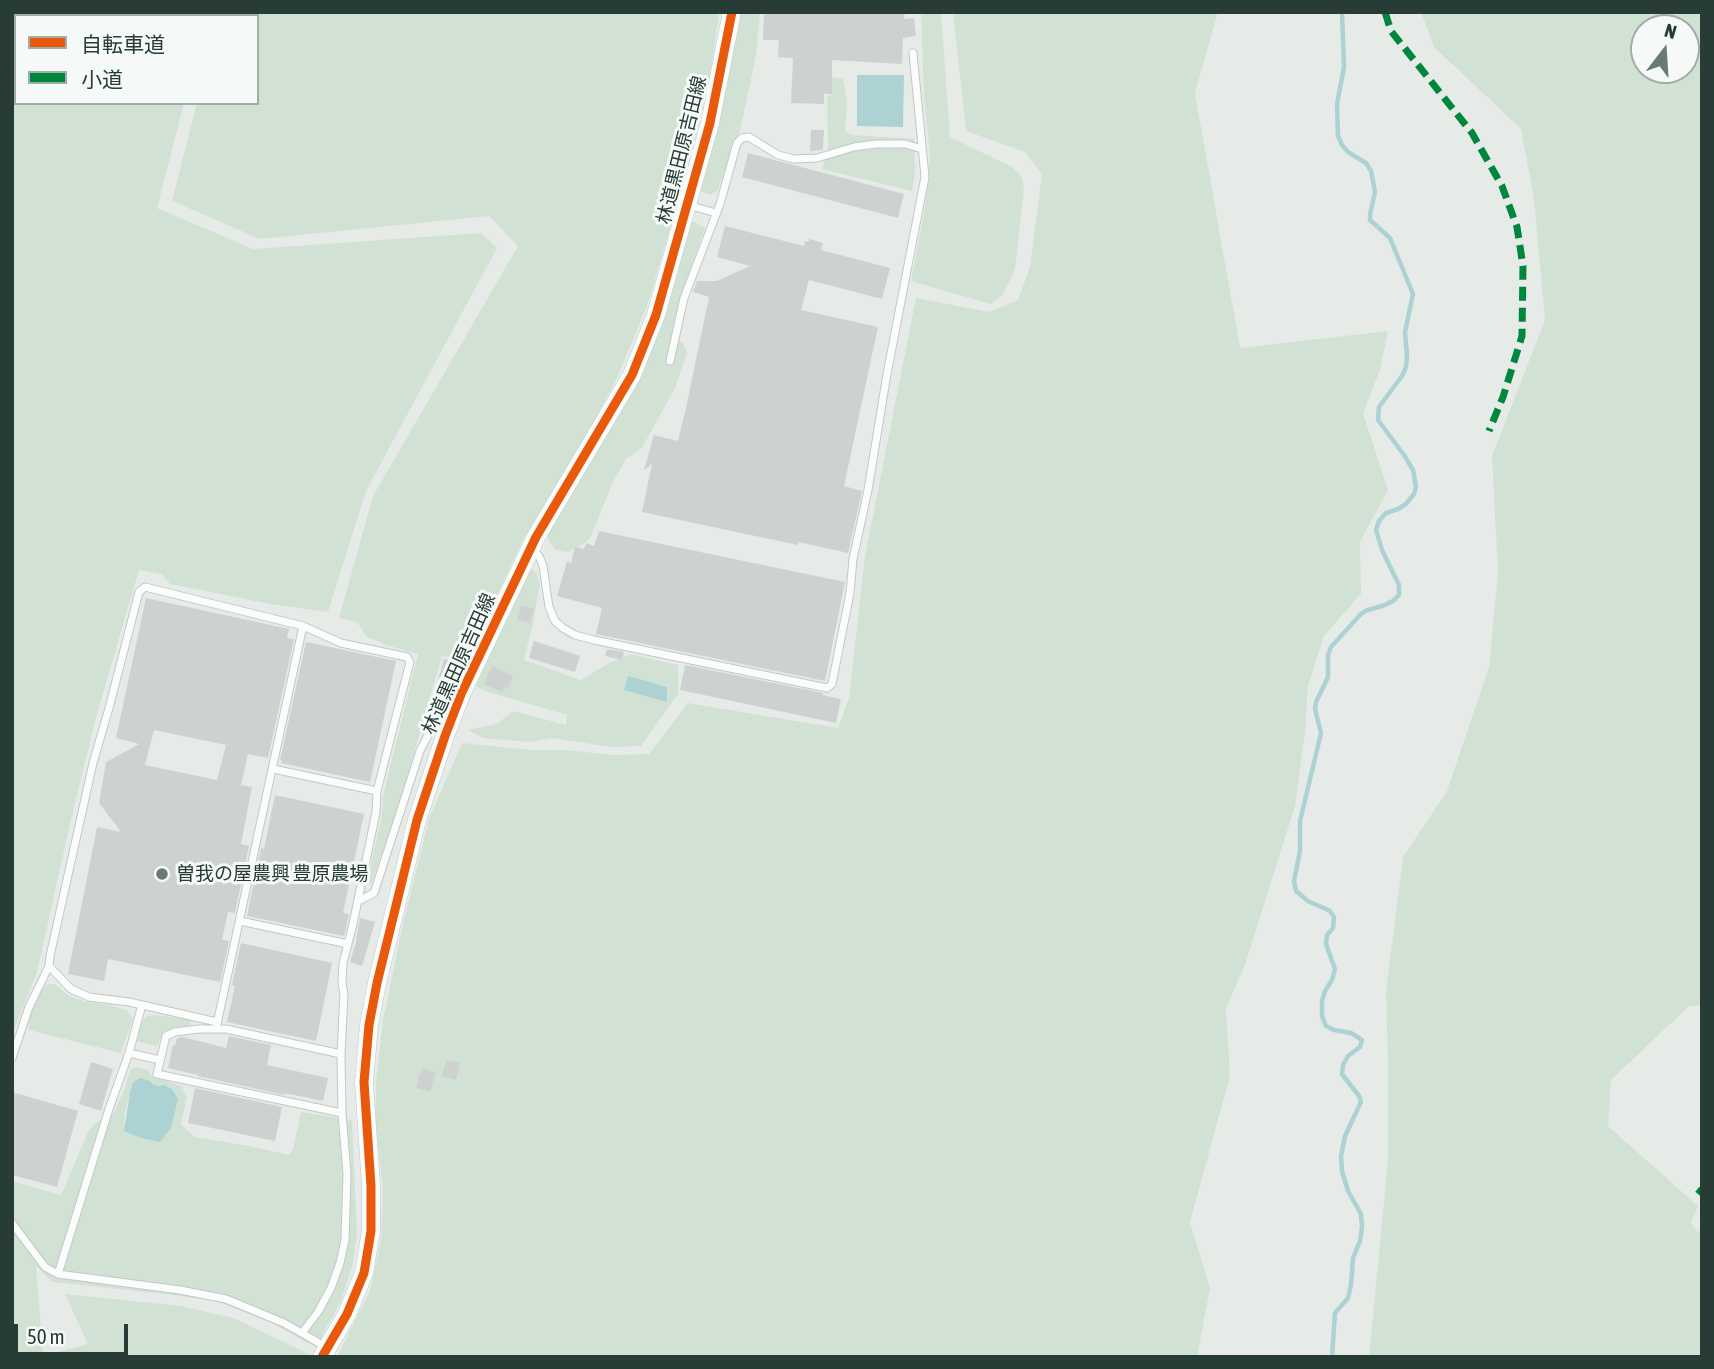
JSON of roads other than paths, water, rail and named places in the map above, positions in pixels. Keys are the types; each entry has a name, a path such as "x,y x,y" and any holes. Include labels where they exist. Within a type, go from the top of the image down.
{"street":[{"name":"林道黒田原吉田線","path":"325,1352 348,1314 364,1273 371,1231 371,1186 364,1082 369,1025 417,820 457,706 530,549 632,375 656,315 710,123 732,12"}],"lane":[{"path":"530,549 539,556 543,566 549,607 555,621 575,635 827,688 832,684 925,177 913,53"},
{"path":"670,361 684,298 716,213 737,143 742,138 750,137 778,155 794,159 817,158 853,146 876,144 905,144 922,149"},
{"path":"687,205 716,213"},
{"path":"12,1058 29,1007 49,966 93,763 139,592 145,587 303,626 341,643 407,657 410,662 377,791 376,812 343,963 341,1054 347,1174 345,1240 331,1288 302,1333"},
{"path":"217,1026 303,626"},
{"path":"358,901 374,893 420,751 432,727 457,706"},
{"path":"273,769 377,791"},
{"path":"240,921 348,944"},
{"path":"49,966 71,989 89,997 129,1002 226,1029 341,1054"},
{"path":"58,1274 142,1005"},
{"path":"217,1026 175,1032 166,1036 157,1074 342,1113"},
{"path":"129,1053 160,1060"},
{"path":"12,1223 45,1267 58,1274 180,1290 226,1299 260,1311 302,1333 325,1352"}],"water":[{"path":"857,75 904,75 903,127 857,126"},
{"path":"628,676 667,687 667,702 624,690"},
{"path":"140,1078 172,1089 178,1099 171,1128 160,1142 124,1131 133,1082"}],"waterway":[{"path":"1332,1357 1335,1313 1348,1298 1353,1258 1362,1227 1361,1214 1348,1191 1342,1171 1341,1156 1345,1136 1361,1102 1342,1074 1343,1065 1348,1056 1360,1047 1362,1040 1351,1033 1326,1026 1322,1016 1322,1001 1335,969 1326,944 1327,935 1333,928 1334,917 1330,911 1308,901 1296,891 1294,881 1300,851 1300,821 1321,733 1315,709 1316,702 1328,677 1328,655 1331,647 1360,615 1393,601 1399,595 1399,585 1382,550 1376,530 1386,513 1406,504 1416,487 1413,470 1378,420 1379,407 1406,367 1405,332 1413,294 1390,238 1370,220 1375,192 1371,171 1366,163 1348,152 1338,136 1337,104 1344,67 1342,12"}],"place":[{"name":"曽我の屋農興 豊原農場","path":"162,874"}]}
